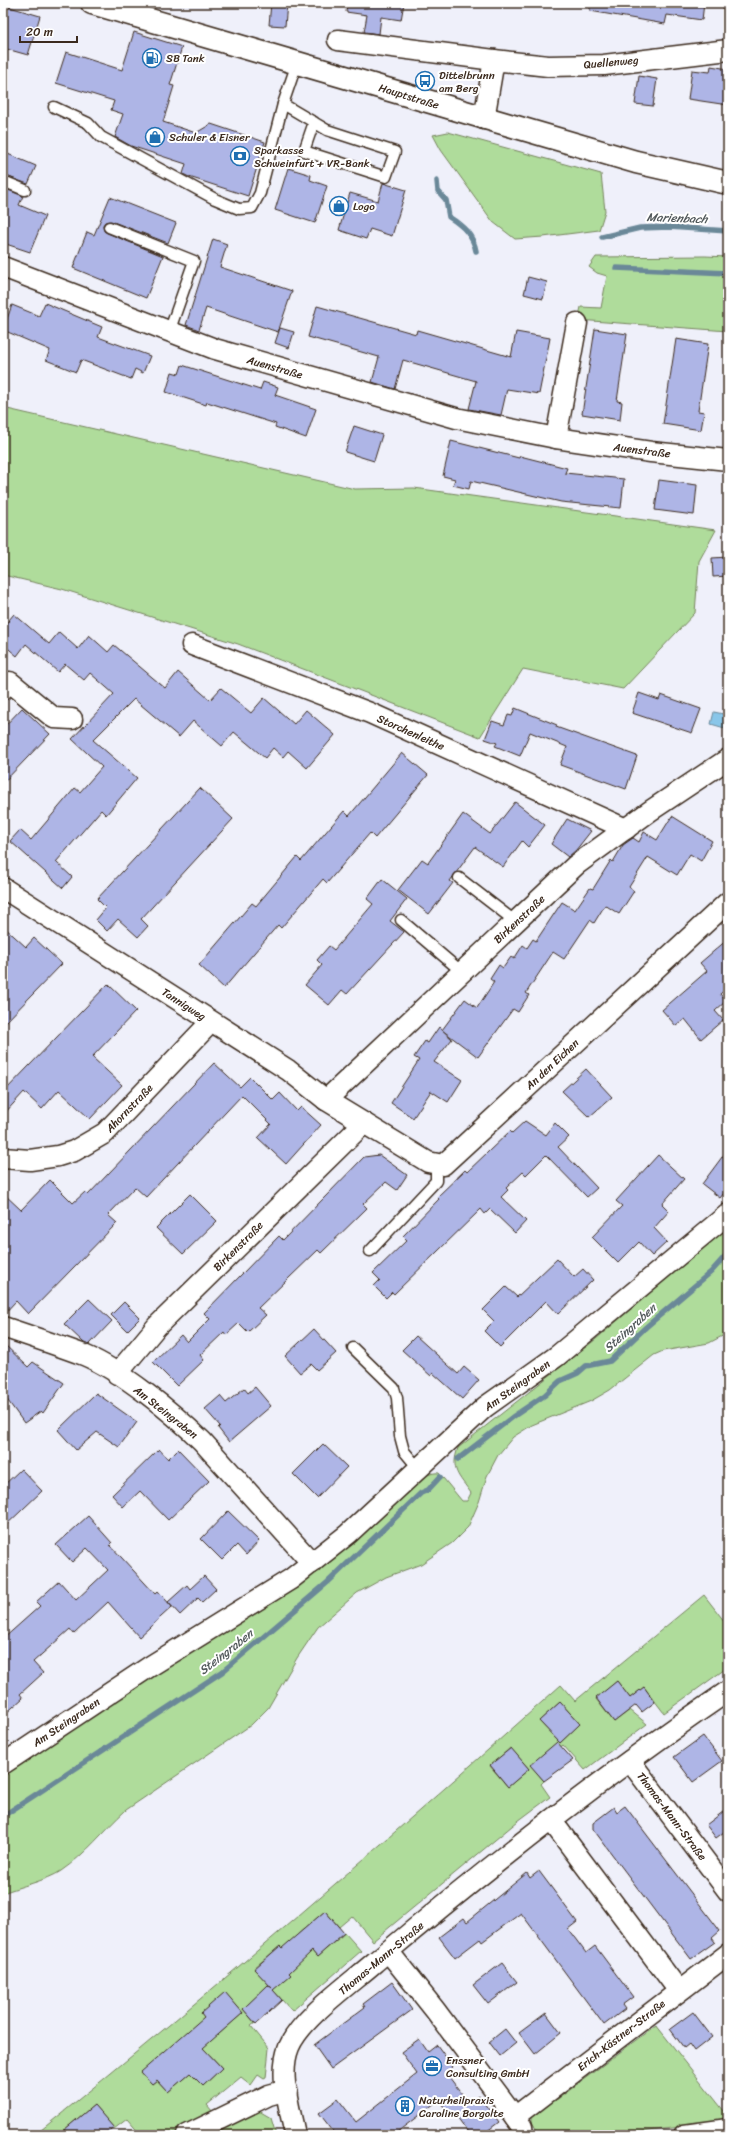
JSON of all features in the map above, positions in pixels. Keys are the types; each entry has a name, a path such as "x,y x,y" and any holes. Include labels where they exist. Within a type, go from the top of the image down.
{"street":[{"name":"Hauptstraße","path":"92,3 636,162 728,183"},
{"name":"Quellenweg","path":"338,40 548,66 604,65 728,50"},
{"path":"484,118 494,60"},
{"name":"Auenstraße","path":"3,267 215,349 456,418 556,438 651,452 728,460"},
{"path":"556,438 577,323"},
{"name":"Storchenleithe","path":"192,645 370,713 626,828"},
{"path":"3,690 10,682 54,718 72,719"},
{"name":"Birkenstraße","path":"326,1100 576,865 626,828 728,759"},
{"name":"Tannigweg","path":"3,888 288,1070 326,1100 364,1123"},
{"name":"An den Eichen","path":"436,1165 443,1166 451,1160 728,902"},
{"name":"Ahornstraße","path":"3,1158 30,1160 58,1156 74,1151 105,1134 212,1022"},
{"path":"364,1123 428,1162 436,1165"},
{"name":"Birkenstraße","path":"117,1374 157,1326 364,1123"},
{"name":"Am Steingraben","path":"3,1764 149,1667 291,1579 312,1564 348,1534 485,1407 557,1356 728,1214"},
{"name":"Am Steingraben","path":"3,1327 85,1356 117,1374 183,1422 202,1441 312,1564"},
{"name":"Thomas-Mann-Straße","path":"296,2135 285,2075 286,2056 298,2032 320,2010 388,1951 551,1820 728,1691"},
{"name":"Thomas-Mann-Straße","path":"630,1761 728,1891"},
{"path":"551,1820 679,1991"},
{"path":"388,1951 431,2004 515,2117 522,2127 523,2135"},
{"name":"Erich-Kästner-Straße","path":"515,2117 728,1954"},
{"path":"187,2135 263,2098 287,2090"},
{"path":"684,2135 728,2129"}],"lane":[{"path":"54,107 88,123 101,137 215,199 239,209 247,209 252,208 260,193 283,104 297,63"},
{"path":"283,104 314,122 327,130 395,152 386,177 304,151 314,122"},
{"path":"3,181 25,190"},
{"path":"109,227 194,261 169,332"},
{"path":"459,878 516,922"},
{"path":"401,920 462,972"},
{"path":"370,1251 436,1181 436,1165"},
{"path":"353,1348 394,1388 397,1398 400,1436 404,1451 419,1469"}],"green space":[{"path":"448,132 601,174 605,211 599,230 515,239 493,222 441,150 433,135"},
{"path":"596,257 728,257 728,331 578,320 581,307 601,308 607,276 597,273 589,267"},
{"path":"3,408 355,489 414,488 716,530 699,561 695,613 623,689 523,669 480,737 238,644 62,589 3,575"},
{"path":"728,1226 728,1333 709,1343 663,1351 654,1355 610,1390 591,1401 532,1425 513,1437 498,1455 487,1476 479,1502 468,1527 452,1543 421,1564 386,1577 357,1593 318,1627 297,1658 268,1708 251,1725 126,1810 87,1850 61,1871 41,1880 3,1893 3,1775 396,1502 427,1475 439,1473 462,1501 467,1501 471,1493 455,1467 458,1448 596,1339"},
{"path":"704,1595 728,1626 728,1667 664,1713 644,1687 630,1698 617,1681 596,1699 614,1722 630,1710 647,1724 585,1770 563,1745 548,1758 531,1765 544,1781 541,1784 550,1797 518,1821 373,1941 352,1916 339,1927 325,1911 298,1934 317,1957 345,1933 361,1951 292,2011 271,1988 279,1981 281,1983 290,1975 289,1973 297,1965 280,1946 254,1968 269,1985 243,2009 255,2023 251,2026 269,2048 266,2078 264,2079 258,2075 251,2085 241,2077 207,2105 213,2112 169,2135 141,2135 127,2119 114,2129 94,2105 58,2135 35,2135 235,1970 432,1800 561,1685 575,1701","holes":["560,1702 580,1724 560,1743 539,1721","510,1748 529,1769 508,1787 490,1766","225,1993 243,2013 219,2034","210,2055 222,2068 203,2086 190,2073 168,2092 157,2080 152,2084 141,2072 202,2062"]},
{"path":"656,2025 728,2116 728,2121 617,2135 539,2135 532,2123 532,2115 550,2096 555,2101"},
{"path":"259,2111 271,2118 276,2135 239,2135 236,2132 234,2135 205,2135"}],"water":[{"path":"714,712 728,715 728,729 711,724"}],"building":[{"path":"271,3 287,3 285,26 269,25"},
{"path":"347,3 404,3 401,20 381,17 379,34 364,32 367,15 346,12"},
{"path":"590,3 704,3 702,20 667,15 665,24 590,11"},
{"path":"3,5 40,16 28,55 3,48"},
{"path":"134,32 182,47 170,85 174,86 163,122 196,133 211,124 265,142 248,196 189,177 183,174 186,164 131,146 115,137 123,114 111,110 114,101 56,83 66,52 122,70"},
{"path":"711,66 728,69 728,105 688,99 692,70 710,72"},
{"path":"639,76 657,79 653,106 635,104"},
{"path":"3,152 36,166 28,184 3,175"},
{"path":"288,168 311,175 310,180 327,186 315,223 275,210"},
{"path":"383,183 406,190 392,236 370,229 366,239 339,230 350,193 378,201"},
{"path":"3,188 23,196 19,205 45,216 30,252 3,243"},
{"path":"110,197 176,223 168,243 111,221 105,222 103,225 104,231 107,233 163,256 146,298 73,268 87,232 94,235"},
{"path":"213,239 227,244 220,267 292,291 278,332 206,308 199,330 186,325"},
{"path":"528,277 547,282 543,299 524,294"},
{"path":"45,303 102,327 98,337 150,356 143,373 135,369 131,379 81,360 76,372 46,360 50,350 3,330 12,305 39,316"},
{"path":"317,306 416,334 417,330 511,357 516,332 550,338 539,394 507,389 501,415 469,409 476,381 403,360 395,389 372,382 379,357 308,337"},
{"path":"280,328 294,332 289,348 275,343"},
{"path":"595,329 627,334 617,401 622,402 620,420 582,414"},
{"path":"676,339 708,344 698,411 704,412 701,430 663,424"},
{"path":"182,365 260,390 263,382 278,387 275,395 316,409 306,438 275,427 276,424 207,402 206,405 166,392 172,372 179,374"},
{"path":"354,426 382,435 374,461 345,452"},
{"path":"451,441 567,468 565,473 624,479 621,508 561,502 471,481 469,489 453,485 455,479 443,476"},
{"path":"659,480 697,485 694,515 655,510"},
{"path":"728,557 728,576 713,577 712,558"},
{"path":"14,614 49,644 59,632 78,649 89,635 108,652 114,645 165,688 178,672 210,700 221,688 251,713 264,698 294,724 306,710 335,735 307,768 288,751 283,757 273,748 265,758 234,732 222,746 193,721 179,737 134,699 93,740 137,778 106,815 101,810 56,862 72,877 63,888 10,841 20,830 31,840 75,788 80,792 102,767 72,739 114,694 90,673 84,680 65,664 58,672 26,644 17,656 3,644 3,627"},
{"path":"639,693 659,700 661,695 701,709 692,733 632,713"},
{"path":"22,708 50,734 3,783 3,728"},
{"path":"515,708 557,725 556,727 637,756 626,789 560,765 567,747 530,732 520,756 495,746 497,743 485,739 492,721 504,725 508,715 512,716"},
{"path":"402,753 428,775 375,838 370,833 327,883 323,879 281,928 278,925 224,988 199,965 252,903 256,906 297,857 301,861 344,811 349,816"},
{"path":"200,788 233,819 141,919 148,926 138,937 118,919 107,931 96,920 106,908 97,899"},
{"path":"515,802 545,825 528,847 522,841 503,867 475,847 450,881 453,883 429,914 398,890 422,859 428,863 463,814 490,834"},
{"path":"672,816 712,841 701,861 690,854 677,875 648,857 629,887 634,891 619,914 605,905 594,923 590,920 564,959 553,952 526,993 529,995 518,1012 513,1009 478,1057 442,1030 465,999 477,1008 494,982 490,979 499,965 503,968 511,957 514,959 523,945 527,948 533,939 536,941 562,902 575,910 590,888 593,889 611,860 613,862 623,845 633,838 639,842 644,832 657,840"},
{"path":"567,819 591,831 576,850 568,857 551,844"},
{"path":"382,879 407,899 390,921 404,932 347,994 342,990 329,1005 305,985 322,965 317,960 329,946 334,950 373,904 367,899"},
{"path":"3,926 26,947 34,938 62,964 3,1025"},
{"path":"728,939 728,987 720,994 726,1001 715,1011 723,1020 701,1039 685,1019 676,1026 662,1010 707,971 700,963"},
{"path":"108,984 136,1011 92,1057 122,1085 90,1119 59,1090 42,1109 24,1092 3,1115 3,1093"},
{"path":"439,1027 452,1039 434,1062 462,1080 448,1102 431,1091 413,1118 391,1103 419,1060 414,1057 425,1041 428,1043"},
{"path":"214,1063 240,1087 250,1077 273,1100 280,1093 297,1111 301,1107 321,1125 286,1164 258,1138 271,1124 242,1095 146,1197 135,1187 108,1215 117,1223 28,1314 16,1301 3,1315 3,1193 21,1210 50,1180 73,1203 85,1192 88,1195"},
{"path":"586,1069 612,1097 589,1117 562,1091"},
{"path":"525,1121 546,1135 555,1123 569,1137 558,1147 597,1188 587,1197 546,1155 526,1175 523,1172 506,1188 508,1190 501,1197 526,1221 515,1233 490,1209 485,1214 481,1209 394,1294 392,1292 386,1298 374,1286 380,1280 373,1273 407,1240 403,1236 439,1199 437,1197 465,1170 467,1172 510,1131 512,1133"},
{"path":"728,1149 728,1188 720,1198 702,1184"},
{"path":"379,1155 407,1175 397,1190 386,1182 363,1204 367,1208 321,1253 318,1250 258,1308 266,1315 248,1332 239,1323 226,1335 224,1332 200,1355 204,1360 177,1386 153,1362 181,1335 187,1342 210,1319 204,1313 279,1236 283,1240 364,1157"},
{"path":"658,1155 684,1179 662,1204 669,1211 654,1228 667,1242 652,1256 639,1242 618,1263 592,1237 622,1206 616,1201"},
{"path":"190,1194 217,1221 183,1254 156,1228"},
{"path":"557,1259 574,1277 583,1269 593,1280 558,1314 546,1301 500,1347 484,1331 494,1321 483,1310 506,1287 517,1297"},
{"path":"89,1299 112,1321 89,1345 84,1343 64,1324"},
{"path":"124,1302 140,1318 127,1331 111,1315"},
{"path":"314,1329 336,1353 317,1370 311,1364 300,1373 285,1356"},
{"path":"416,1336 458,1374 464,1367 479,1380 462,1399 433,1373 431,1376 402,1350"},
{"path":"3,1343 28,1367 33,1362 64,1383 43,1413 41,1411 24,1423 3,1394"},
{"path":"255,1387 271,1406 229,1442 218,1428 220,1426 205,1409 220,1396 226,1403 244,1388 248,1393"},
{"path":"96,1393 137,1422 119,1447 97,1432 76,1450 58,1430"},
{"path":"323,1444 347,1467 317,1498 293,1474"},
{"path":"159,1449 168,1459 178,1449 209,1481 168,1520 140,1491 123,1507 112,1495"},
{"path":"21,1469 42,1491 3,1528 3,1486"},
{"path":"228,1511 259,1541 246,1555 237,1545 222,1560 201,1539"},
{"path":"88,1516 112,1543 110,1545 155,1594 158,1591 172,1607 139,1637 108,1602 74,1634 70,1629 33,1662 43,1673 20,1694 23,1698 3,1716 3,1639 40,1606 36,1602 59,1581 76,1600 108,1570 87,1548 72,1562 56,1545"},
{"path":"204,1576 216,1589 202,1602 198,1598 180,1615 168,1602 187,1585 190,1589"},
{"path":"617,1681 630,1698 644,1687 655,1702 642,1712 636,1705 614,1722 596,1698"},
{"path":"560,1702 580,1724 560,1743 539,1721"},
{"path":"703,1736 722,1761 693,1782 674,1757"},
{"path":"557,1742 573,1760 544,1781 530,1765"},
{"path":"511,1748 529,1769 508,1787 490,1765"},
{"path":"625,1806 720,1931 712,1938 715,1942 691,1959 593,1829 593,1823 614,1807 617,1812"},
{"path":"728,1808 728,1829 716,1838 706,1825"},
{"path":"539,1871 577,1922 568,1929 586,1953 595,1946 633,1997 622,2005 625,2009 604,2025 521,1913 482,1942 480,1939 455,1958 439,1937 464,1918 467,1922 527,1873 530,1878"},
{"path":"325,1911 344,1933 317,1957 312,1951 289,1973 291,1975 273,1990 282,2000 256,2024 243,2009 268,1985 272,1988 254,1969 280,1946 282,1948"},
{"path":"502,1963 517,1982 488,2004 473,1985"},
{"path":"392,1982 412,2010 331,2069 314,2045 365,2007 363,2004"},
{"path":"225,1992 243,2013 203,2048 222,2068 203,2086 190,2073 168,2092 157,2080 152,2084 141,2072 204,2017 201,2013"},
{"path":"693,2012 712,2037 694,2051 689,2044 684,2048 670,2029"},
{"path":"546,2013 561,2033 535,2054 519,2033"},
{"path":"505,2029 516,2043 500,2056 489,2042"},
{"path":"419,2039 428,2052 437,2045 453,2067 446,2073 469,2103 479,2095 499,2122 482,2135 470,2135 455,2114 451,2117 439,2100 393,2135 336,2135 319,2113 338,2099 356,2122 417,2074 401,2052"},
{"path":"94,2105 114,2128 105,2135 58,2135"}],"waterway":[{"path":"437,181 438,191 446,200 449,217 467,231 475,245 476,251"},
{"name":"Marienbach","path":"602,237 640,228 669,227 728,231"},
{"path":"616,268 728,273"},
{"name":"Steingraben","path":"458,1459 514,1416 545,1395 560,1381 578,1373 586,1366 610,1361 646,1327 711,1272 728,1253"},
{"name":"Steingraben","path":"3,1816 222,1672 328,1582 421,1493 428,1490 440,1477"}],"place":[{"name":"SB Tank","path":"152,58"},
{"name":"Dittelbrunn am Berg","path":"425,81"},
{"name":"Schuler & Eisner","path":"155,137"},
{"name":"Sparkasse Schweinfurt + VR-Bank","path":"240,156"},
{"name":"Logo","path":"339,206"},
{"name":"Enssner Consulting GmbH","path":"432,2066"},
{"name":"Naturheilpraxis Caroline Borgolte","path":"405,2106"}]}
